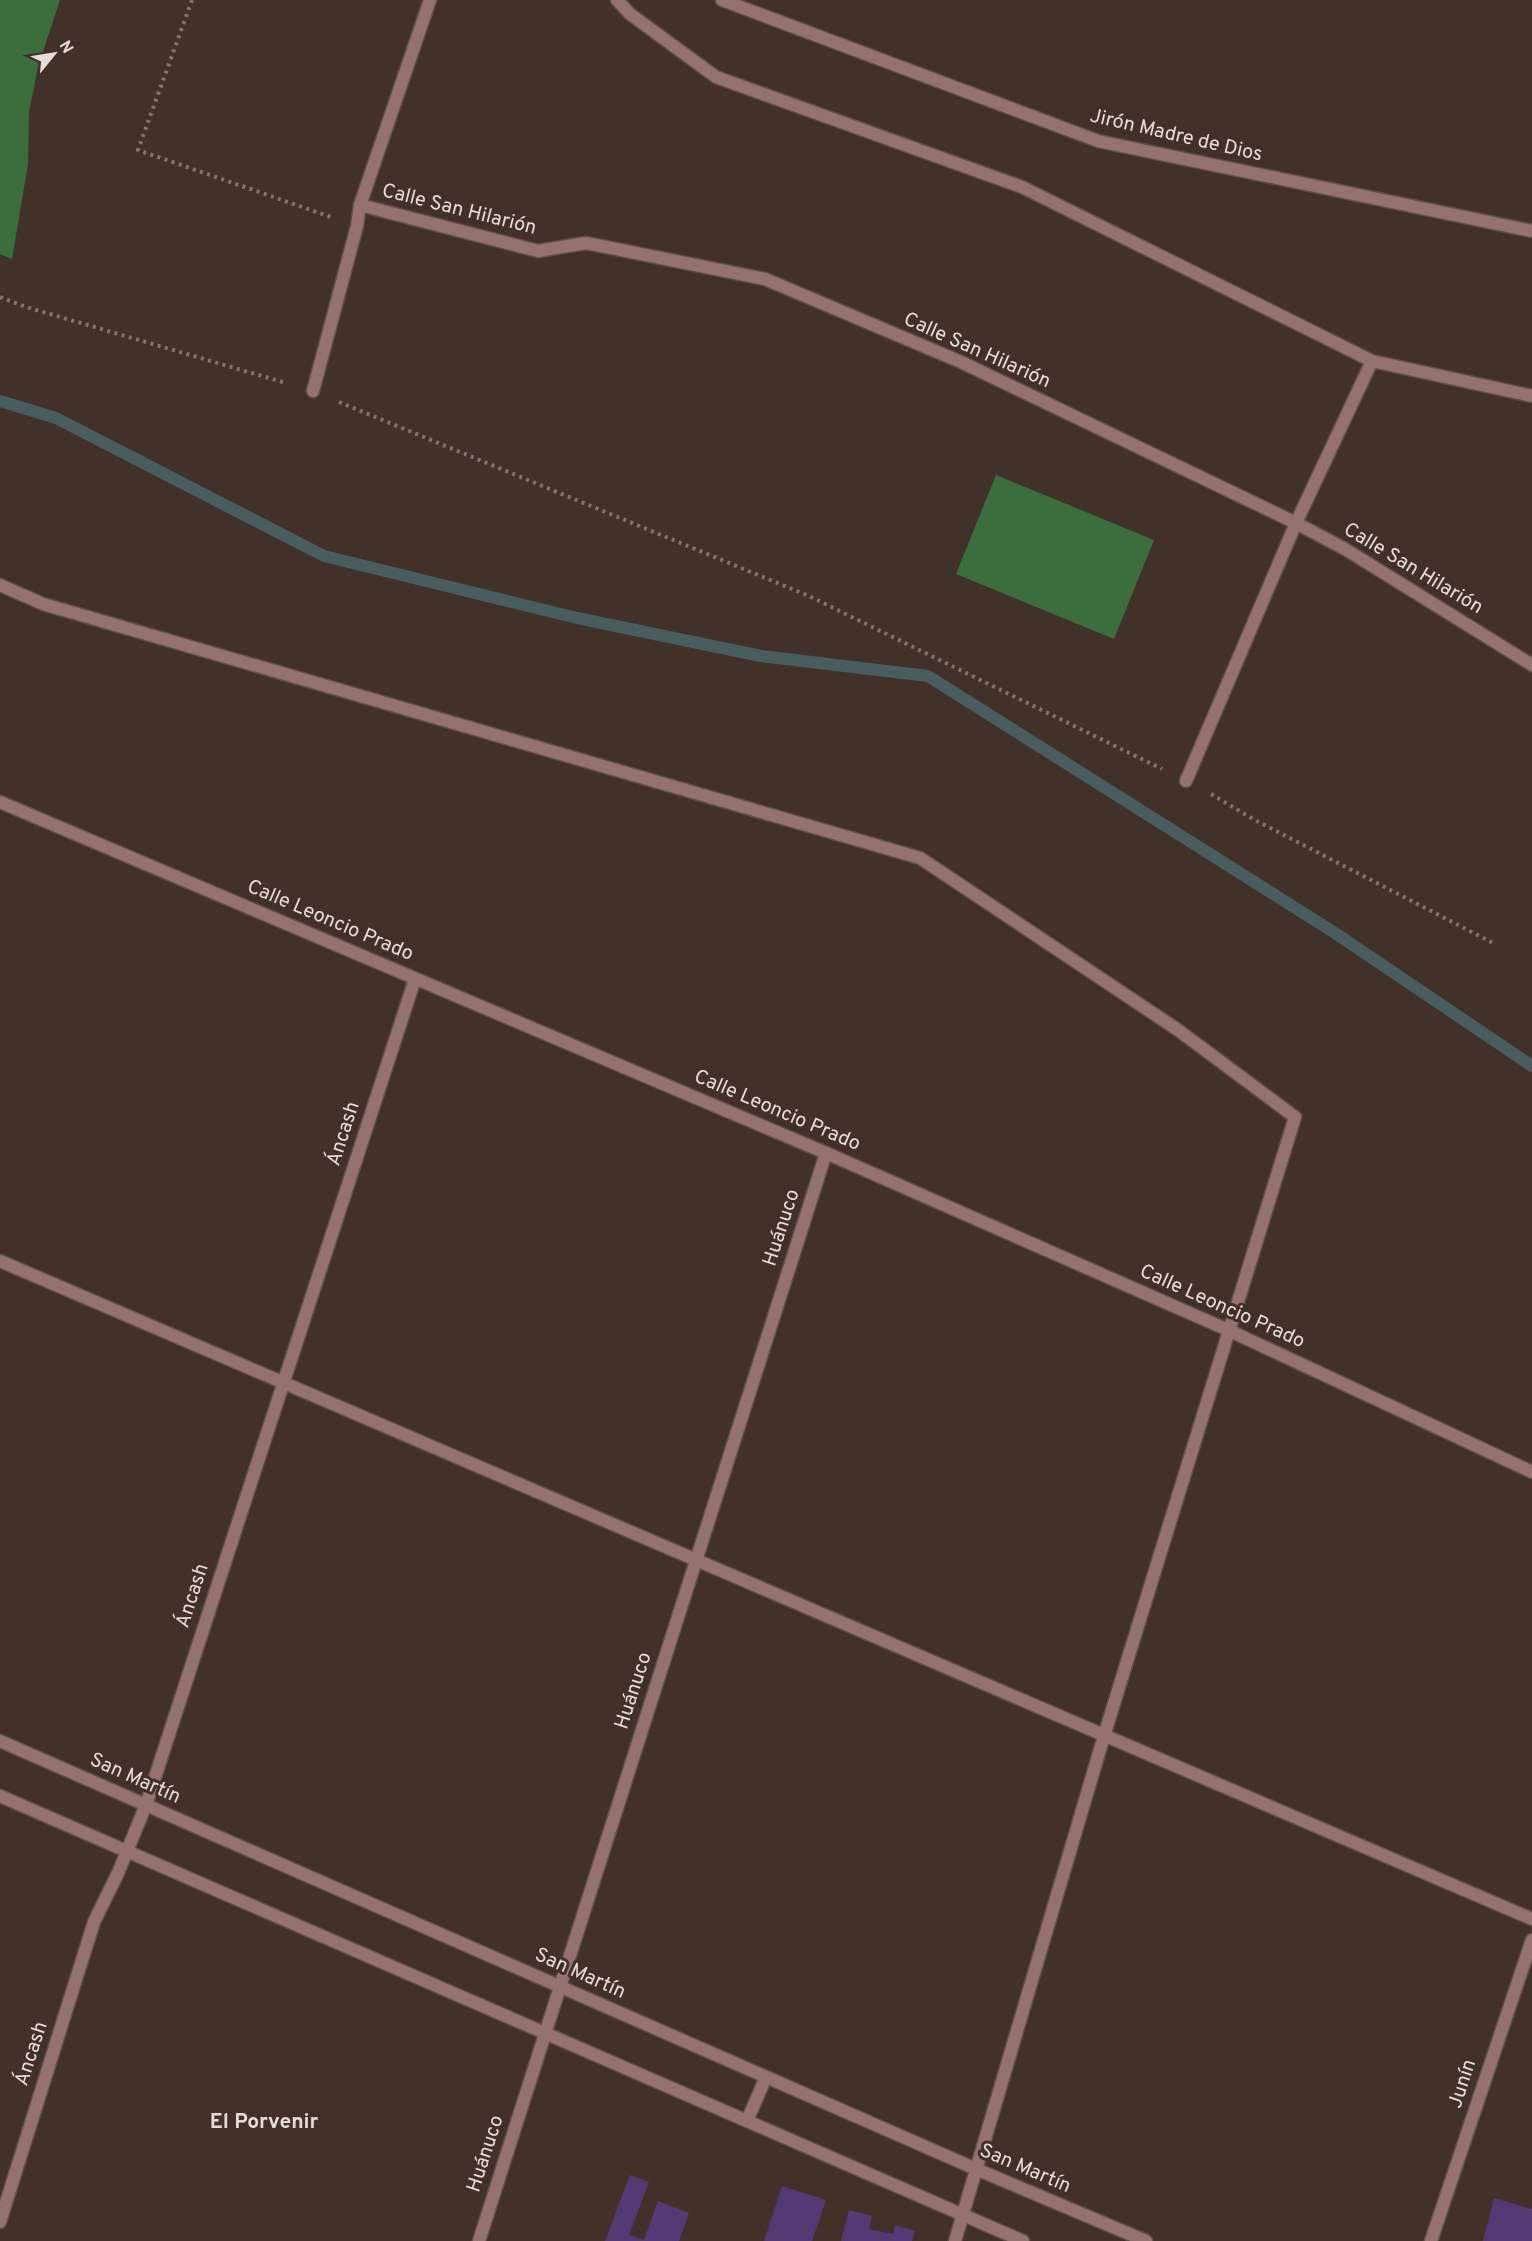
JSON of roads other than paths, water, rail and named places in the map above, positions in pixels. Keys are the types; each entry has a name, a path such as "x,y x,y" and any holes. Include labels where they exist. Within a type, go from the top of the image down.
{"street":[{"path":"313,391 357,226 360,205 430,0"},
{"path":"617,0 630,14 716,77 1022,187 1372,361 1532,396"},
{"name":"Jirón Madre de Dios","path":"722,0 1098,141 1532,231"},
{"name":"Calle San Hilarión","path":"360,205 538,251 586,243 765,279 961,362 1296,523 1345,549 1532,665"},
{"path":"1186,781 1296,523 1372,361"},
{"path":"0,585 44,604 920,858 1178,1030 1295,1117 1104,1736 955,2241"},
{"name":"Calle Leoncio Prado","path":"0,802 826,1153 1228,1330 1532,1472"},
{"name":"Áncash","path":"0,2222 94,1922 146,1805 416,978"},
{"name":"Huánuco","path":"479,2241 826,1153"},
{"path":"0,1262 1532,1919"},
{"name":"San Martín","path":"0,1741 1143,2240"},
{"path":"0,1796 1023,2241"},
{"name":"Junín","path":"1431,2241 1532,1940"},
{"path":"747,2121 766,2077"}],"waterway":[{"path":"0,401 56,418 324,556 577,618 761,656 928,676 1335,933 1532,1066"}],"district":[{"name":"El Porvenir","path":"264,2122"}]}
